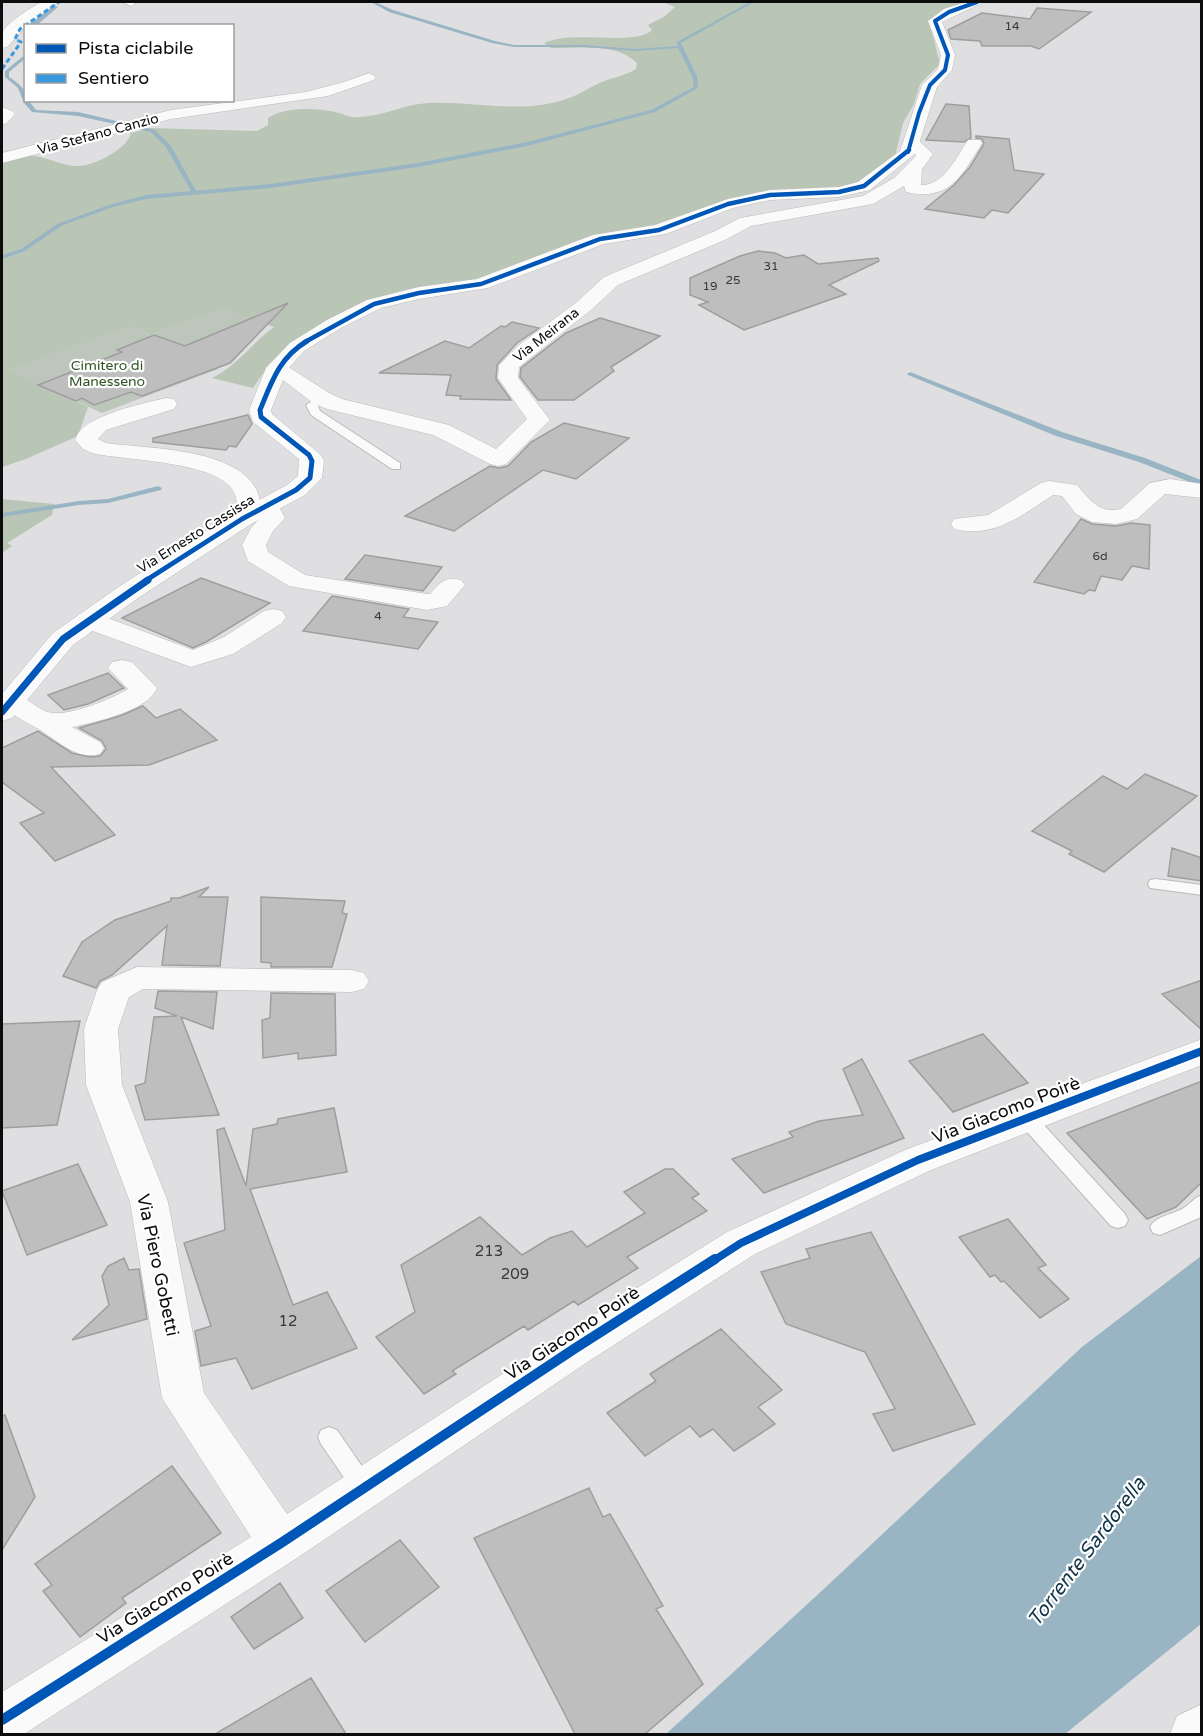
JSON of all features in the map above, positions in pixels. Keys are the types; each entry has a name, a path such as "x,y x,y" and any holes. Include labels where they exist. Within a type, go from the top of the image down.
{"street":[{"path":"2,44 10,32 26,18 51,2"},
{"path":"277,368 297,347 334,324 374,304 419,293 481,284 600,239 659,230 728,204 770,195 839,192 864,186 908,153 918,112 930,85 945,70 948,55 935,21 949,12 977,2"},
{"name":"Via Stefano Canzio","path":"2,158 52,148 115,127 195,110 280,101 351,86 369,77"},
{"path":"2,112 7,114 2,120"},
{"path":"912,143 925,154 914,170 912,188 921,192 943,185 974,143"},
{"name":"Via Meirana","path":"277,368 321,398 335,404 441,430 498,459 539,420 508,378 509,365 534,341 581,308 611,281 722,235 746,222 867,200 882,194 914,170"},
{"name":"Via Ernesto Cassissa","path":"7,707 63,639 88,620 242,519 296,490 310,478 312,461 301,447 261,417 260,410 277,368"},
{"path":"166,405 98,425 87,435 87,441 100,449 181,459 215,467 233,476 250,496 250,505 242,519"},
{"path":"963,524 994,522 1049,488 1069,490 1084,509 1100,517 1116,518 1129,514 1158,488 1170,486 1202,491"},
{"path":"268,506 273,518 263,528 254,545 256,555 298,581 427,602 438,601 452,585"},
{"path":"88,620 190,659 206,657 221,650 273,617"},
{"path":"44,720 66,720 136,697 143,688 122,668"},
{"path":"7,707 44,720 63,734 90,748"},
{"name":"Via Piero Gobetti","path":"281,1543 183,1398 148,1202 104,1085 101,1029 114,990 137,978 352,981"},
{"name":"Via Giacomo Poirè","path":"2,1720 281,1543 582,1344 741,1243 918,1160 1202,1051"},
{"path":"1196,1734 1202,1730"}],"lane":[{"path":"427,2 434,2"},
{"path":"321,398 312,405 315,413 396,466"},
{"path":"1156,884 1202,890"},
{"path":"1026,1119 1118,1220"},
{"path":"1160,1227 1192,1213 1202,1203"},
{"path":"329,1437 364,1488"}],"green space":[{"path":"646,2 975,2 958,7 931,28 940,64 920,84 914,104 903,123 895,157 861,182 844,188 776,191 666,223 501,279 428,288 312,332 270,363 253,388 212,378 230,367 274,327 223,309 151,335 130,327 9,370 88,407 78,436 2,467 2,159 35,156 66,165 84,166 117,151 131,133 150,128 257,131 268,125 268,118 293,110 322,110 350,117 362,117 428,103 517,107 552,103 624,75 636,69 637,63 628,56 607,49 551,48 544,43 570,37 618,38 644,35 652,30 648,25 665,16 675,7 665,3"},
{"name":"Cimitero di Manesseno","path":"223,309 262,321 218,369 102,413 8,370 130,327 151,335"},
{"path":"2,499 54,504 52,515 7,543 12,546 2,553"}],"water":[{"name":"Torrente Sardorella","path":"1201,1256 1201,1624 1065,1734 666,1734 1082,1347"}],"building":[{"path":"1037,8 1091,12 1039,49 1031,46 982,46 980,41 951,39 948,30 982,13 1030,19"},
{"path":"946,104 969,106 971,138 964,142 926,140"},
{"path":"976,136 1009,139 1014,170 1044,174 1008,213 992,210 984,218 925,209 954,185 970,167 984,144 982,139"},
{"path":"758,251 775,253 786,258 804,255 818,264 878,258 879,261 829,285 846,294 744,330 699,305 708,302 690,295 690,278 740,256"},
{"name":"Cimitero di Manesseno","path":"288,303 230,363 142,396 131,392 94,405 82,398 76,401 38,385 122,352 117,350 154,335 185,346"},
{"path":"600,318 660,336 611,367 614,371 574,400 538,400 520,377 521,368 566,333"},
{"path":"512,322 539,328 517,343 497,365 496,379 511,400 460,399 461,396 446,395 451,375 379,373 445,341 469,348 501,326 505,327"},
{"path":"248,415 252,424 236,447 229,446 226,450 153,442 153,438"},
{"path":"564,423 629,438 576,479 543,470 454,531 405,516 490,466 499,468 508,466 531,442"},
{"path":"1081,519 1092,524 1150,525 1149,569 1132,566 1122,580 1101,576 1095,591 1089,590 1084,594 1034,582"},
{"path":"365,555 442,567 423,591 345,579"},
{"path":"201,578 270,603 193,648 122,618"},
{"path":"332,596 409,609 403,617 438,622 418,649 303,631"},
{"path":"108,673 124,688 88,704 64,710 48,695"},
{"path":"143,706 156,718 180,709 217,740 149,765 51,767 115,835 55,861 20,823 44,813 2,782 2,748 38,731 72,753 90,757 100,756 106,749 102,741 79,728 120,716"},
{"path":"1145,774 1197,796 1104,872 1069,854 1072,851 1032,831 1103,776 1127,789"},
{"path":"1172,848 1202,858 1202,881 1168,876"},
{"path":"209,887 199,897 228,897 220,966 162,965 167,926 112,975 100,981 96,988 63,976 82,942 115,920 171,901 171,898 179,898"},
{"path":"261,897 345,901 342,913 347,914 332,967 271,967 271,963 261,962"},
{"path":"1202,980 1202,1030 1162,994"},
{"path":"158,991 217,992 213,1029 181,1017 219,1115 145,1120 135,1086 145,1083 154,1017 177,1016 155,1008"},
{"path":"271,993 335,994 336,1055 298,1059 298,1053 263,1058 262,1020 270,1018"},
{"path":"80,1021 57,1125 2,1128 2,1024"},
{"path":"983,1034 1028,1083 953,1112 909,1061"},
{"path":"862,1059 904,1138 764,1193 732,1159 793,1137 789,1132 819,1121 863,1115 843,1069"},
{"path":"1202,1081 1202,1182 1176,1207 1147,1219 1067,1133"},
{"path":"334,1108 347,1172 250,1189 293,1305 327,1292 357,1348 252,1389 236,1358 201,1366 195,1331 211,1326 184,1243 225,1230 217,1130 224,1128 246,1186 253,1129 277,1124 278,1119"},
{"path":"78,1164 107,1225 27,1255 2,1191"},
{"path":"665,1169 673,1169 699,1194 692,1198 707,1211 627,1257 638,1268 578,1305 574,1301 528,1330 524,1326 452,1371 456,1374 424,1394 376,1337 415,1312 401,1265 480,1217 522,1255 550,1238 572,1231 587,1247 645,1213 624,1192"},
{"path":"1008,1219 1046,1265 1038,1268 1069,1299 1040,1318 1004,1281 1001,1282 995,1275 990,1277 959,1237"},
{"path":"871,1232 975,1424 893,1451 873,1414 895,1409 865,1352 786,1324 761,1272 810,1258 806,1249"},
{"path":"124,1258 129,1270 139,1269 147,1319 72,1340 109,1305 102,1276 108,1266"},
{"path":"721,1329 782,1390 758,1407 775,1424 734,1451 713,1429 700,1437 690,1426 645,1456 607,1413 656,1381 650,1374"},
{"path":"5,1415 35,1497 2,1550 2,1416"},
{"path":"172,1466 221,1533 122,1598 126,1603 80,1637 43,1591 52,1585 35,1564"},
{"path":"589,1488 603,1517 610,1514 663,1606 656,1609 703,1684 645,1734 575,1734 474,1538"},
{"path":"400,1540 439,1587 365,1642 326,1591"},
{"path":"280,1583 303,1618 254,1649 231,1617"},
{"path":"311,1678 346,1734 215,1734"}],"waterway":[{"path":"373,2 391,11 514,46 584,46 635,50 680,47"},
{"path":"2,257 23,250 59,225 111,206 146,197 270,186 418,165 527,144 653,111 696,88 692,70 679,43 752,2"},
{"path":"33,24 56,7"},
{"path":"24,57 7,72 7,77 20,87 24,98"},
{"path":"26,102 34,111 78,114 153,131 168,146 194,192"},
{"path":"910,374 1059,434 1142,460 1198,482"},
{"path":"2,515 79,503 108,501 158,488"}],"marked path":[{"path":"27,24 59,2"},
{"path":"2,69 21,42 15,39 24,26"}],"cycle path":[{"path":"2,712 63,639 129,592 242,519 296,490 310,478 312,461 309,455 261,417 260,410 277,368 297,347 334,324 374,304 419,293 481,284 600,239 659,230 728,204 770,195 839,192 864,186 908,153 919,113 930,85 945,70 948,55 935,21 949,12 977,2"},
{"path":"2,1720 281,1543 574,1349 741,1243 918,1160 1202,1051"}]}
